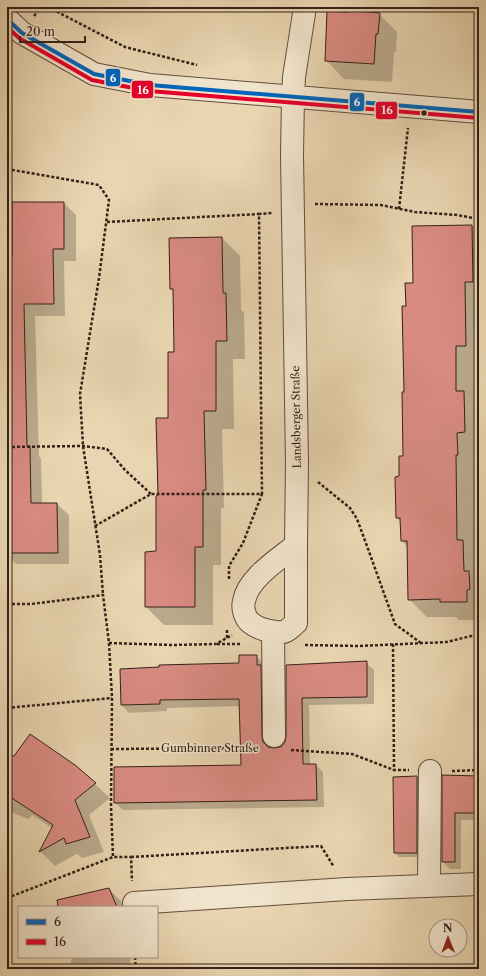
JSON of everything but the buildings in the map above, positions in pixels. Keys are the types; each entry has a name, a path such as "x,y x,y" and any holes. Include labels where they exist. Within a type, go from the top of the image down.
{"street":[{"name":"Landsberger Straße","path":"296,623 297,462 293,206 293,96 294,77 305,7"},
{"path":"7,19 22,33 94,74 150,84 479,112"},
{"path":"296,545 264,571 248,590 244,601 244,611 251,623 274,632 286,632 296,623"},
{"path":"274,632 274,736"},
{"path":"430,771 430,885"},
{"path":"134,903 347,889 479,884"}],"path":[{"path":"48,7 125,47 198,65"},
{"path":"399,209 410,106"},
{"path":"7,169 99,184 109,200 107,222 80,394 83,446 100,555 109,643 112,698 111,806 114,857"},
{"path":"107,222 259,214 293,206 314,204 380,205 415,212 457,215 479,219"},
{"path":"95,526 151,494 262,494 259,214"},
{"path":"7,447 83,446 107,449 125,470 151,494"},
{"path":"297,462 350,508 357,519 368,546 396,624 421,643"},
{"path":"7,604 31,604 103,595"},
{"path":"109,643 172,645 216,644 251,623"},
{"path":"296,623 294,644 359,646 447,642 479,634"},
{"path":"393,644 394,770"},
{"path":"7,708 112,698"},
{"name":"Gumbinner Straße","path":"111,749 265,748 274,736"},
{"name":"Gumbinner Straße","path":"274,736 276,750 352,754 394,770 479,770"},
{"path":"7,898 114,857 321,846 347,889"},
{"path":"131,857 134,903"},
{"path":"135,958 136,969"},
{"path":"162,969 174,969"}],"transit line":[{"name":"6","path":"7,19 22,33 94,74 150,85 479,112"},
{"name":"16","path":"7,27 19,38 92,80 149,91 479,118"}]}
